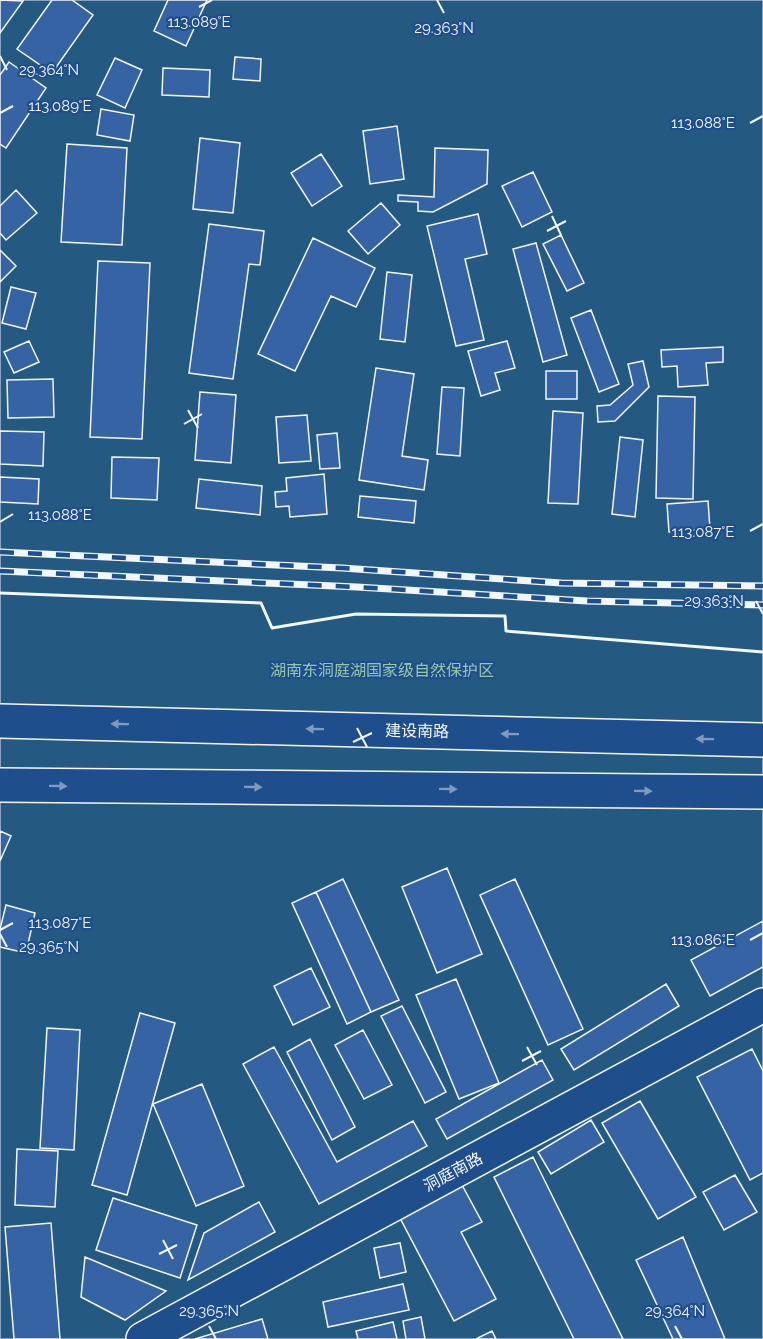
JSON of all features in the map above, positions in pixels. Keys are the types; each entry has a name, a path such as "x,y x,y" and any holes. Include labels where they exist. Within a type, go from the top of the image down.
{"main road":[{"name":"建设南路","path":"0,721 763,740"},
{"path":"0,785 763,792"},
{"name":"洞庭南路","path":"143,1339 763,1005"}],"green space":[{"name":"湖南东洞庭湖国家级自然保护区","path":"0,0 763,0 763,1339 0,1339"}],"building":[{"path":"0,0 23,1 0,33"},
{"path":"52,0 72,0 93,15 52,73 17,49"},
{"path":"168,0 207,0 186,46 154,31"},
{"path":"235,57 261,59 260,81 233,79"},
{"path":"115,58 142,70 125,108 97,95"},
{"path":"9,62 46,88 6,148 0,144 0,75"},
{"path":"163,68 210,70 209,97 162,95"},
{"path":"101,109 134,115 130,141 97,135"},
{"path":"397,126 404,179 370,184 363,131"},
{"path":"200,138 240,143 233,213 193,209"},
{"path":"67,144 127,148 122,245 61,242"},
{"path":"435,148 488,150 487,184 433,212 418,211 418,202 398,201 398,195 434,197"},
{"path":"321,154 342,186 312,206 291,173"},
{"path":"533,172 552,212 522,227 502,186"},
{"path":"16,190 37,213 6,240 0,233 0,206"},
{"path":"381,203 400,225 368,254 348,231"},
{"path":"478,214 487,254 465,259 484,340 456,346 427,226"},
{"path":"209,224 264,231 260,265 249,264 233,379 189,373"},
{"path":"561,235 584,283 567,291 543,244"},
{"path":"313,238 375,268 356,307 331,296 295,371 258,354"},
{"path":"536,243 567,355 543,362 513,249"},
{"path":"0,250 16,266 0,282"},
{"path":"98,261 150,263 142,439 90,437"},
{"path":"387,272 412,275 405,342 380,339"},
{"path":"11,287 36,293 26,329 2,323"},
{"path":"591,310 619,384 599,392 571,318"},
{"path":"29,341 39,362 14,373 4,352"},
{"path":"507,341 515,368 495,373 500,390 481,396 468,351"},
{"path":"723,347 723,362 706,363 708,385 678,387 677,366 662,367 661,350"},
{"path":"643,361 649,387 615,421 598,422 597,406 610,405 633,385 628,364"},
{"path":"376,368 414,374 402,456 428,460 424,490 359,480"},
{"path":"546,371 577,371 577,399 546,399"},
{"path":"53,379 54,417 8,418 7,380"},
{"path":"442,387 464,388 460,456 437,454"},
{"path":"200,392 236,395 231,463 195,460"},
{"path":"658,396 695,397 693,499 656,498"},
{"path":"553,411 583,413 578,504 548,503"},
{"path":"307,415 311,461 279,463 276,417"},
{"path":"0,431 44,432 43,466 0,464"},
{"path":"337,433 340,468 320,469 317,435"},
{"path":"620,437 643,440 635,517 612,514"},
{"path":"112,457 159,458 157,500 111,498"},
{"path":"324,474 327,514 290,517 289,506 276,507 275,492 287,491 286,478"},
{"path":"0,477 39,479 38,504 0,502"},
{"path":"199,479 262,486 260,515 196,508"},
{"path":"360,496 416,501 414,523 358,517"},
{"path":"708,501 710,529 669,532 667,504"},
{"path":"0,831 11,836 0,861"},
{"path":"447,868 482,954 437,973 402,887"},
{"path":"343,879 399,1000 371,1012 316,892"},
{"path":"515,879 583,1029 548,1045 480,895"},
{"path":"316,892 371,1012 347,1024 292,903"},
{"path":"6,905 35,913 26,953 0,947 0,929"},
{"path":"763,921 763,967 710,996 691,960"},
{"path":"311,968 330,1007 293,1025 274,986"},
{"path":"456,979 499,1083 459,1099 416,995"},
{"path":"666,984 679,1006 574,1070 561,1049"},
{"path":"402,1006 446,1092 425,1103 381,1016"},
{"path":"140,1013 175,1023 127,1195 92,1185"},
{"path":"47,1028 80,1030 74,1150 40,1148"},
{"path":"363,1030 392,1085 364,1099 335,1045"},
{"path":"310,1039 355,1127 332,1140 287,1052"},
{"path":"274,1047 337,1162 413,1121 427,1146 319,1204 243,1064"},
{"path":"752,1049 763,1071 763,1173 750,1180 697,1077"},
{"path":"542,1060 553,1080 447,1139 436,1119"},
{"path":"202,1084 244,1186 196,1206 153,1104"},
{"path":"640,1101 696,1197 658,1219 602,1123"},
{"path":"591,1120 604,1142 551,1174 538,1152"},
{"path":"17,1149 58,1151 55,1207 15,1205"},
{"path":"533,1157 623,1339 574,1339 494,1177"},
{"path":"735,1175 757,1212 724,1230 703,1192"},
{"path":"462,1185 482,1222 461,1232 496,1299 454,1321 400,1218"},
{"path":"113,1198 197,1225 180,1278 96,1250"},
{"path":"259,1202 275,1232 188,1280 204,1233"},
{"path":"51,1223 60,1339 14,1339 5,1227"},
{"path":"683,1237 725,1339 673,1339 636,1260"},
{"path":"400,1243 406,1272 380,1278 374,1248"},
{"path":"85,1257 166,1291 125,1320 81,1297"},
{"path":"403,1284 409,1310 328,1327 323,1302"},
{"path":"421,1317 425,1339 406,1339 403,1321"},
{"path":"262,1319 268,1339 195,1339"},
{"path":"393,1322 397,1339 358,1339 356,1331"},
{"path":"492,1331 496,1339 476,1339"}],"railway":[{"path":"0,552 342,568 561,583 763,586"},
{"path":"0,571 357,587 587,601 763,605"}],"wall":[{"path":"0,593 261,603 272,628 356,614 505,616 506,631 763,652"}]}
